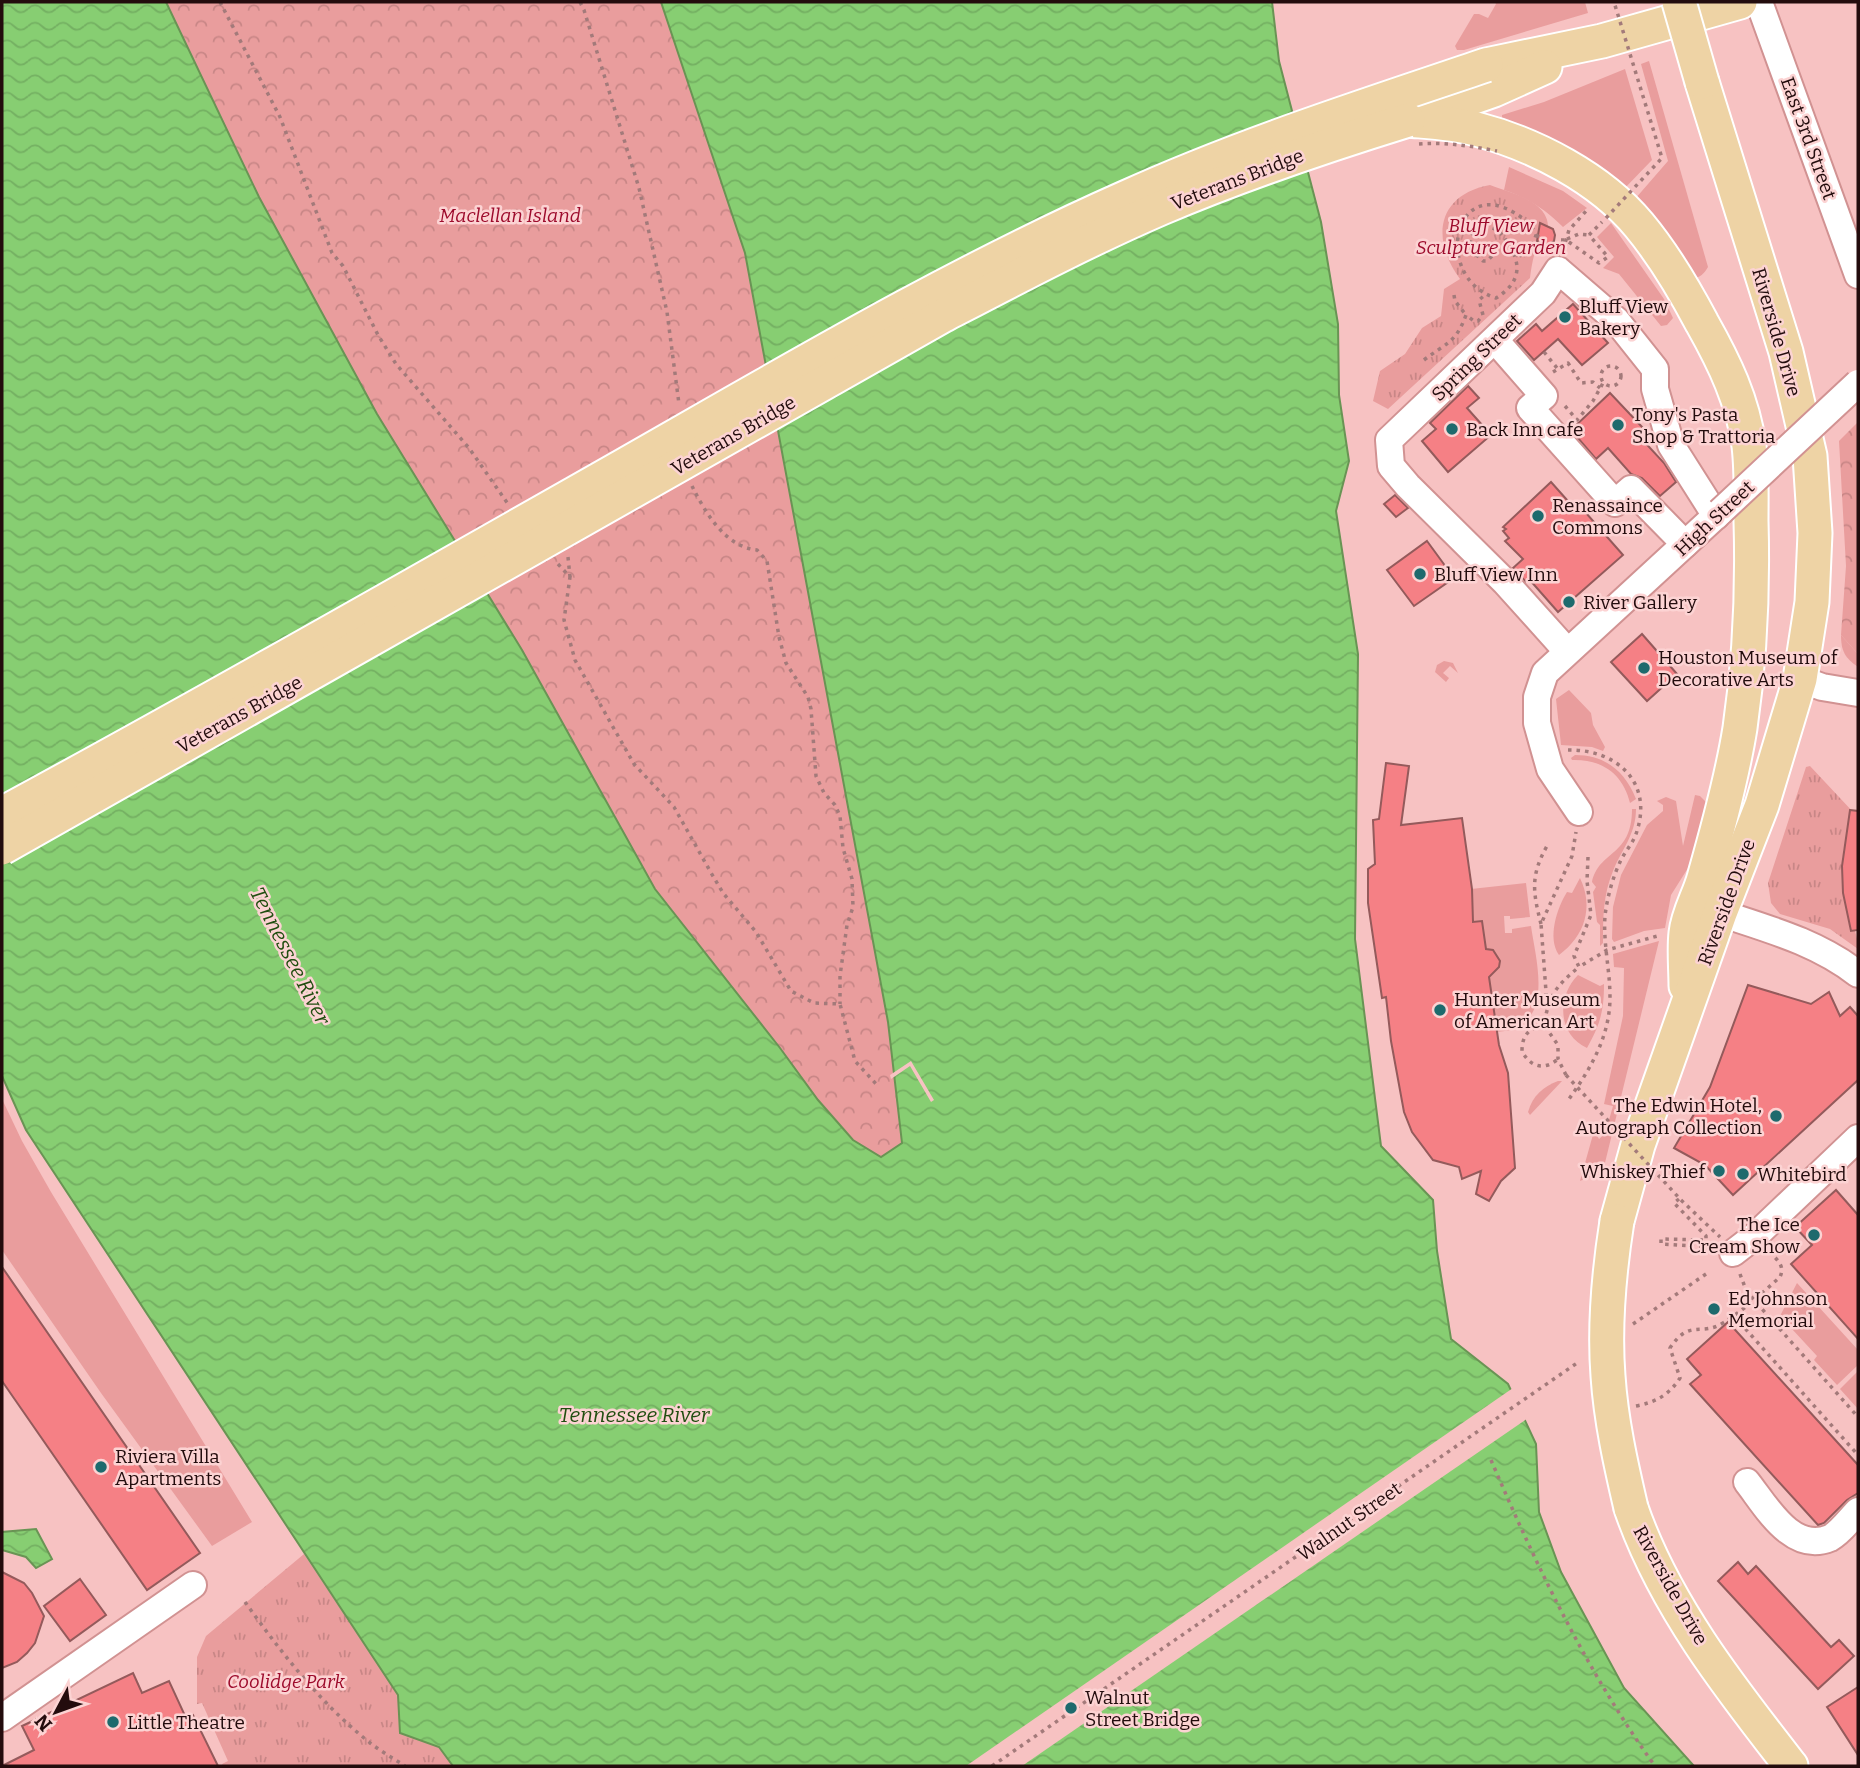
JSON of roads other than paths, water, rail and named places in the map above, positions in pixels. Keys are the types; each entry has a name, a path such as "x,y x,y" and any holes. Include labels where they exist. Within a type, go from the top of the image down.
{"main road":[{"name":"Riverside Drive","path":"1679,2 1786,352 1810,456 1815,533 1812,603 1800,679 1762,805 1720,913 1638,1145 1617,1221 1609,1285 1608,1376 1618,1451 1631,1508 1654,1561 1687,1621 1742,1702 1791,1766"},
{"path":"1490,77 1602,41 1740,2"},
{"name":"Veterans Bridge","path":"2,848 944,315 1111,230 1212,187 1312,150 1408,120 1490,77"},
{"name":"Veterans Bridge","path":"2,814 231,689 862,330 996,258 1126,197 1261,142 1490,77"},
{"path":"1408,120 1449,123 1501,137 1551,159 1591,183 1638,223 1687,294 1728,372 1739,400 1749,446 1752,543 1748,665 1740,730 1726,792 1704,879 1686,930 1686,1015"}],"street":[{"name":"East 3rd Street","path":"1759,2 1858,275"},
{"name":"Spring Street","path":"1567,651 1391,466 1389,440 1543,293 1554,258 1616,320 1655,369 1655,389 1671,445 1718,514"},
{"path":"1494,340 1544,396 1530,408 1615,503 1631,489 1685,544"},
{"name":"High Street","path":"1579,812 1550,769 1537,723 1537,697 1545,673 1858,383"},
{"path":"1800,679 1822,687 1858,693"},
{"path":"1720,913 1808,943 1858,974"},
{"path":"1733,1253 1755,1236 1858,1138"},
{"path":"1747,1482 1785,1529 1804,1541 1831,1538 1858,1511"},
{"path":"2,1717 193,1585"}],"water":[{"name":"Tennessee River","path":"2,2 166,2 259,197 377,414 522,650 655,889 818,1100 853,1140 881,1157 902,1143 888,1022 745,253 661,2 1272,2 1279,61 1321,222 1338,324 1339,395 1349,461 1336,511 1358,654 1355,939 1381,1146 1433,1200 1437,1251 1451,1339 1508,1384 1536,1444 1539,1512 1561,1572 1624,1688 1694,1766 453,1766 439,1747 400,1733 398,1695 26,1130 2,1076"},
{"path":"36,1529 52,1559 36,1568 26,1557 2,1550 2,1532"}],"place":[{"name":"Bluff View Bakery","path":"1565,317"},
{"name":"Tony's Pasta Shop & Trattoria","path":"1618,425"},
{"name":"Back Inn cafe","path":"1452,429"},
{"name":"Renassaince Commons","path":"1538,516"},
{"name":"Bluff View Inn","path":"1420,574"},
{"name":"River Gallery","path":"1569,602"},
{"name":"Houston Museum of Decorative Arts","path":"1644,668"},
{"name":"Hunter Museum of American Art","path":"1440,1010"},
{"name":"The Edwin Hotel, Autograph Collection","path":"1776,1116"},
{"name":"Whiskey Thief","path":"1719,1171"},
{"name":"Whitebird","path":"1743,1174"},
{"name":"The Ice Cream Show","path":"1814,1235"},
{"name":"Ed Johnson Memorial","path":"1714,1309"},
{"name":"Riviera Villa Apartments","path":"101,1467"},
{"name":"Walnut Street Bridge","path":"1071,1708"},
{"name":"Little Theatre","path":"113,1722"}],"park label":[{"name":"Maclellan Island","path":"510,215"},
{"name":"Bluff View Sculpture Garden","path":"1491,236"},
{"name":"Coolidge Park","path":"286,1681"}]}
